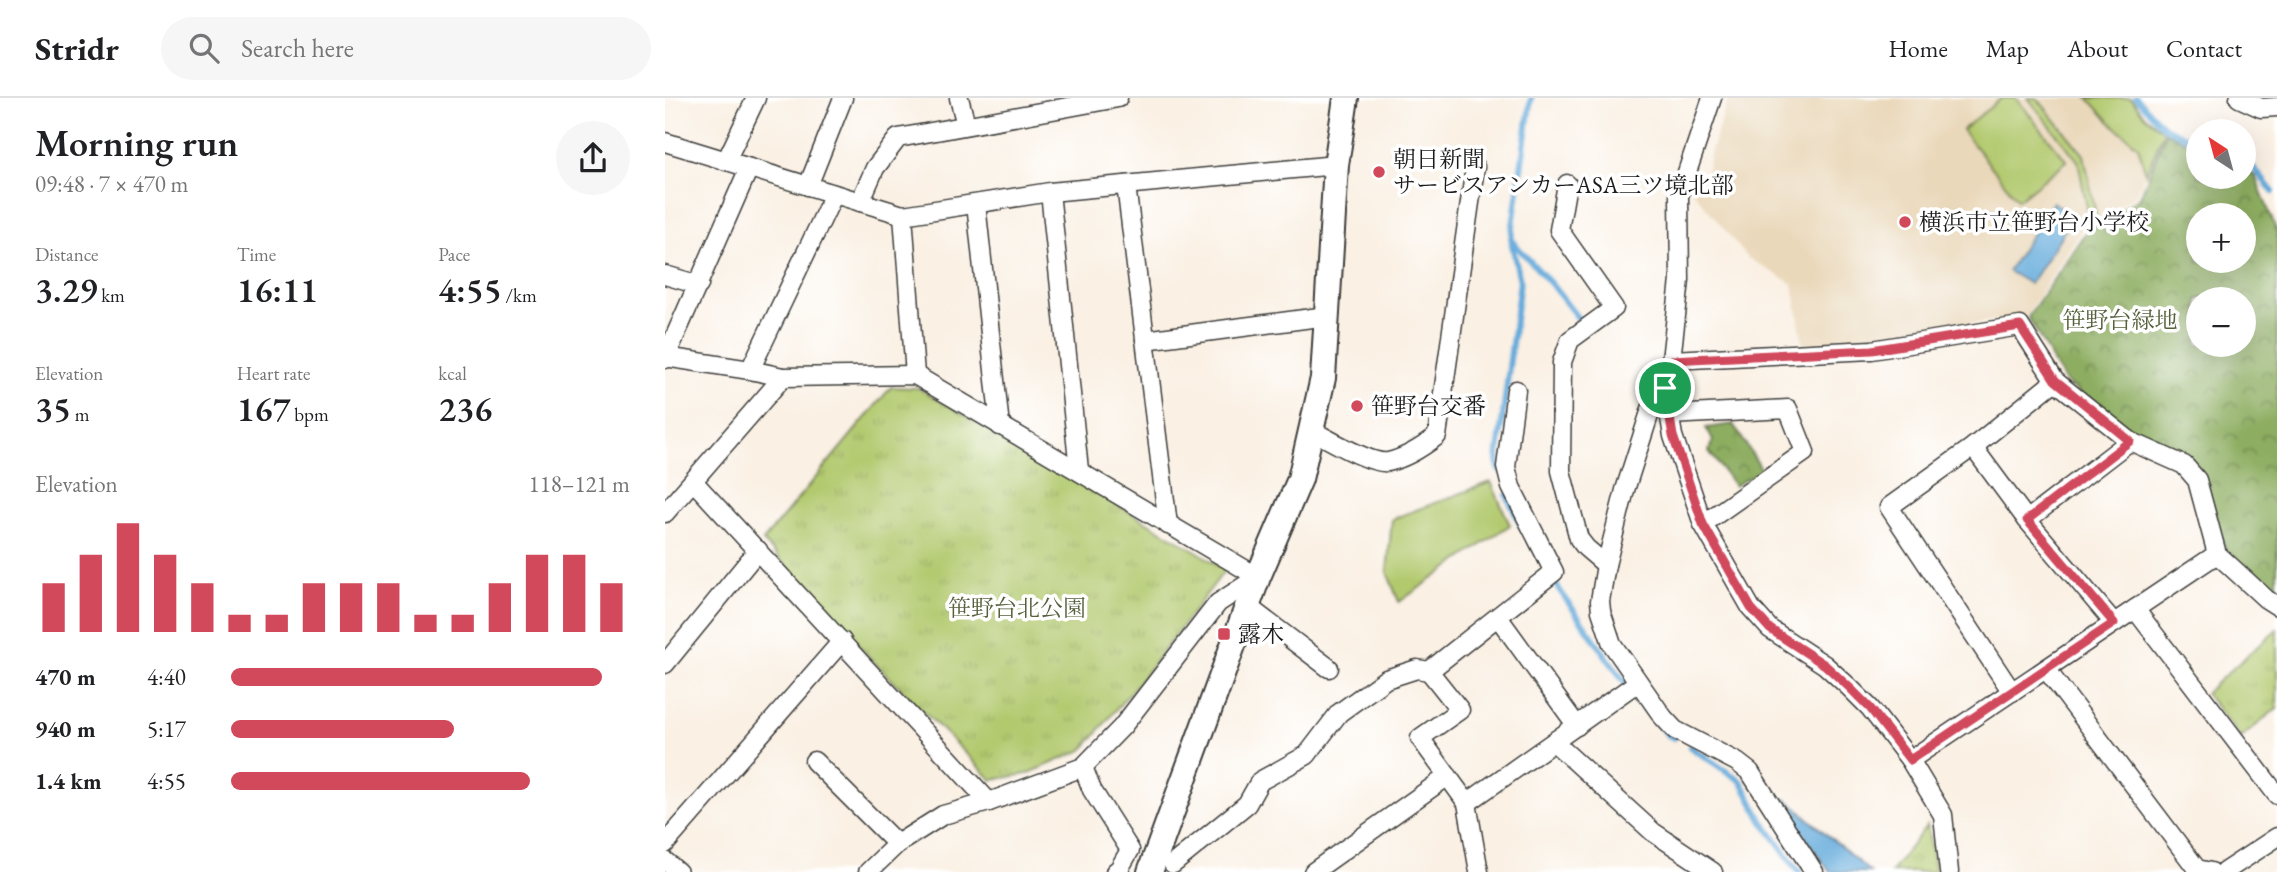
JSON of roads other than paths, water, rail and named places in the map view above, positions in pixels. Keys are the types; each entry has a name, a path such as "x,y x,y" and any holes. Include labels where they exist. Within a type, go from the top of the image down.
{"street":[{"path":"726,161 756,98"},
{"path":"808,186 843,98"},
{"path":"959,98 966,125"},
{"path":"860,202 875,168 898,138 1076,102 1118,98"},
{"path":"1163,861 1247,606 1300,479 1323,378 1336,165 1346,98"},
{"path":"1712,98 1679,196 1680,280 1665,388 1673,436 1703,524 1751,608 1770,629 1825,665 1850,688 1870,708 1910,760 1943,815 1949,872"},
{"path":"2239,98 2261,108 2277,107"},
{"path":"665,142 903,215 1050,192 1336,165"},
{"path":"1311,430 1357,454 1385,463 1420,449 1437,436 1475,167"},
{"path":"749,168 665,358 783,377 915,375 1258,577"},
{"path":"1567,184 1559,230 1614,308 1570,340 1562,362 1561,471 1579,539 1606,565"},
{"path":"1126,185 1167,525"},
{"path":"1050,192 1079,470"},
{"path":"750,370 834,194"},
{"path":"976,204 1000,426"},
{"path":"903,215 915,375"},
{"path":"665,275 699,285"},
{"path":"1145,340 1327,316"},
{"path":"1671,360 1872,350 2020,326 2055,380 2130,441 2184,465 2197,480 2217,554 2277,606"},
{"path":"665,513 783,377"},
{"path":"2012,692 1889,507 1973,447 2055,380"},
{"path":"1665,388 1651,409 1626,490 1606,565 1600,601 1603,620 1612,644 1653,705 1675,730 1737,762 1750,772 1814,872"},
{"path":"1429,671 1554,572 1511,487 1506,467 1516,390"},
{"path":"1669,415 1788,410 1805,452 1703,524"},
{"path":"2027,520 2130,441"},
{"path":"1973,447 2027,520 2114,623"},
{"path":"693,481 989,802"},
{"path":"665,664 758,550"},
{"path":"1910,760 2217,554"},
{"path":"868,872 897,844 943,815 989,802 1083,767 1122,727 1219,603 1258,577"},
{"path":"1247,606 1329,668"},
{"path":"2135,609 2277,795"},
{"path":"1499,617 1577,726"},
{"path":"665,844 842,641"},
{"path":"1163,861 1247,804 1260,781 1307,755 1339,713 1386,679 1417,669 1429,671 1460,710 1420,738 1467,803 1479,872"},
{"path":"2046,669 2197,869 2211,872"},
{"path":"1467,803 1630,687 1639,685"},
{"path":"1555,742 1653,832 1713,872"},
{"path":"814,761 897,844"},
{"path":"1083,767 1093,790 1130,850 1163,861"},
{"path":"1313,872 1448,776"},
{"path":"2224,872 2277,837"},
{"path":"1115,872 1130,850"},
{"path":"665,861 678,872"}],"water":[{"path":"2053,202 2074,216 2030,284 2008,271"},
{"path":"1786,799 1870,872 1830,872 1781,803"}],"waterway":[{"path":"1531,98 1511,240 1580,321"},
{"path":"2136,98 2164,127 2186,137"},
{"path":"2256,171 2273,192"},
{"path":"1500,471 1497,461 1520,281 1511,240"},
{"path":"1507,495 1521,526"},
{"path":"1551,578 1635,697 1668,735 1674,738"},
{"path":"1690,747 1741,781 1763,822 1799,872"}],"place":[{"name":"朝日新聞 サービスアンカーASA三ツ境北部","path":"1379,172"},
{"name":"横浜市立笹野台小学校","path":"1905,222"},
{"name":"笹野台交番","path":"1357,406"},
{"name":"露木","path":"1224,634"}],"park label":[{"name":"笹野台緑地","path":"2120,320"},
{"name":"笹野台北公園","path":"1017,608"}]}
